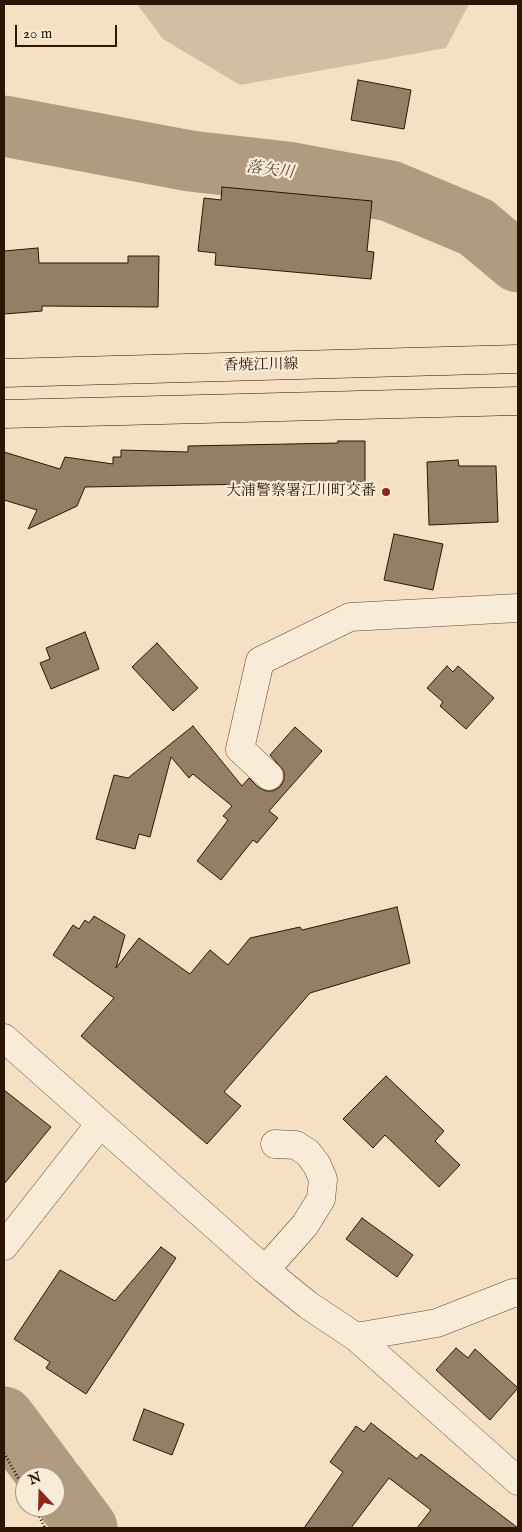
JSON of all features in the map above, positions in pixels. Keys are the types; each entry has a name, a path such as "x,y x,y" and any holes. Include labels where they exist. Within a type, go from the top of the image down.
{"main road":[{"name":"香焼江川線","path":"4,373 518,359"},
{"path":"4,414 518,401"}],"street":[{"path":"270,776 240,749 260,661 350,617 518,608"},
{"path":"4,1038 265,1270 308,1305 356,1337 518,1481"},
{"path":"4,1246 100,1124"},
{"path":"265,1270 305,1225 321,1199 323,1179 317,1165 308,1153 296,1145 275,1144"},
{"path":"356,1337 437,1322 518,1293"}],"path":[{"path":"4,1453 15,1472"}],"shaded area":[{"path":"137,4 469,4 446,48 240,85 163,39"}],"building":[{"path":"358,80 411,90 404,129 351,120"},
{"path":"222,187 372,201 367,251 374,252 371,279 215,265 216,253 198,251 204,198 221,200"},
{"path":"38,248 39,263 128,263 128,256 159,256 158,307 42,306 42,311 4,314 4,251"},
{"path":"338,441 365,441 365,482 85,487 77,506 28,529 37,510 4,500 4,452 60,469 65,457 113,464 113,457 121,457 121,450 188,452 188,446 338,443"},
{"path":"458,460 459,466 496,466 498,522 429,525 427,462"},
{"path":"394,534 443,544 433,590 384,580"},
{"path":"85,632 99,669 51,689 40,663 50,659 46,648"},
{"path":"157,643 198,688 173,711 132,667"},
{"path":"447,666 453,672 458,666 494,698 466,729 440,706 443,702 427,688"},
{"path":"193,726 242,786 249,778 258,787 266,791 273,791 280,787 284,780 284,771 270,755 295,727 322,751 269,811 278,818 257,843 253,840 221,880 197,861 228,820 223,816 232,806 193,774 189,778 171,757 150,837 139,834 135,849 96,839 114,775 128,778"},
{"path":"397,907 410,963 310,993 224,1092 241,1106 207,1144 81,1036 114,998 53,955 73,925 79,929 85,920 89,923 94,916 125,935 116,968 139,938 190,974 210,950 228,965 250,938 300,927 302,930"},
{"path":"386,1076 444,1131 435,1141 460,1165 439,1187 385,1135 373,1148 343,1119"},
{"path":"4,1090 51,1127 4,1184"},
{"path":"362,1218 413,1255 397,1277 346,1239"},
{"path":"161,1247 176,1258 86,1394 46,1368 50,1362 14,1339 60,1270 115,1301"},
{"path":"456,1348 468,1358 475,1349 518,1388 490,1420 436,1370"},
{"path":"144,1409 184,1424 172,1455 133,1440"},
{"path":"371,1423 417,1459 421,1454 518,1528 417,1528 431,1510 389,1478 351,1528 304,1528 343,1472 330,1462 356,1426 364,1432"}],"waterway":[{"name":"落矢川","path":"4,126 190,161 287,172 390,191 476,227 518,262"},
{"path":"4,1417 42,1467"},
{"path":"65,1498 87,1528"}],"place":[{"name":"大浦警察署江川町交番","path":"386,492"}]}
